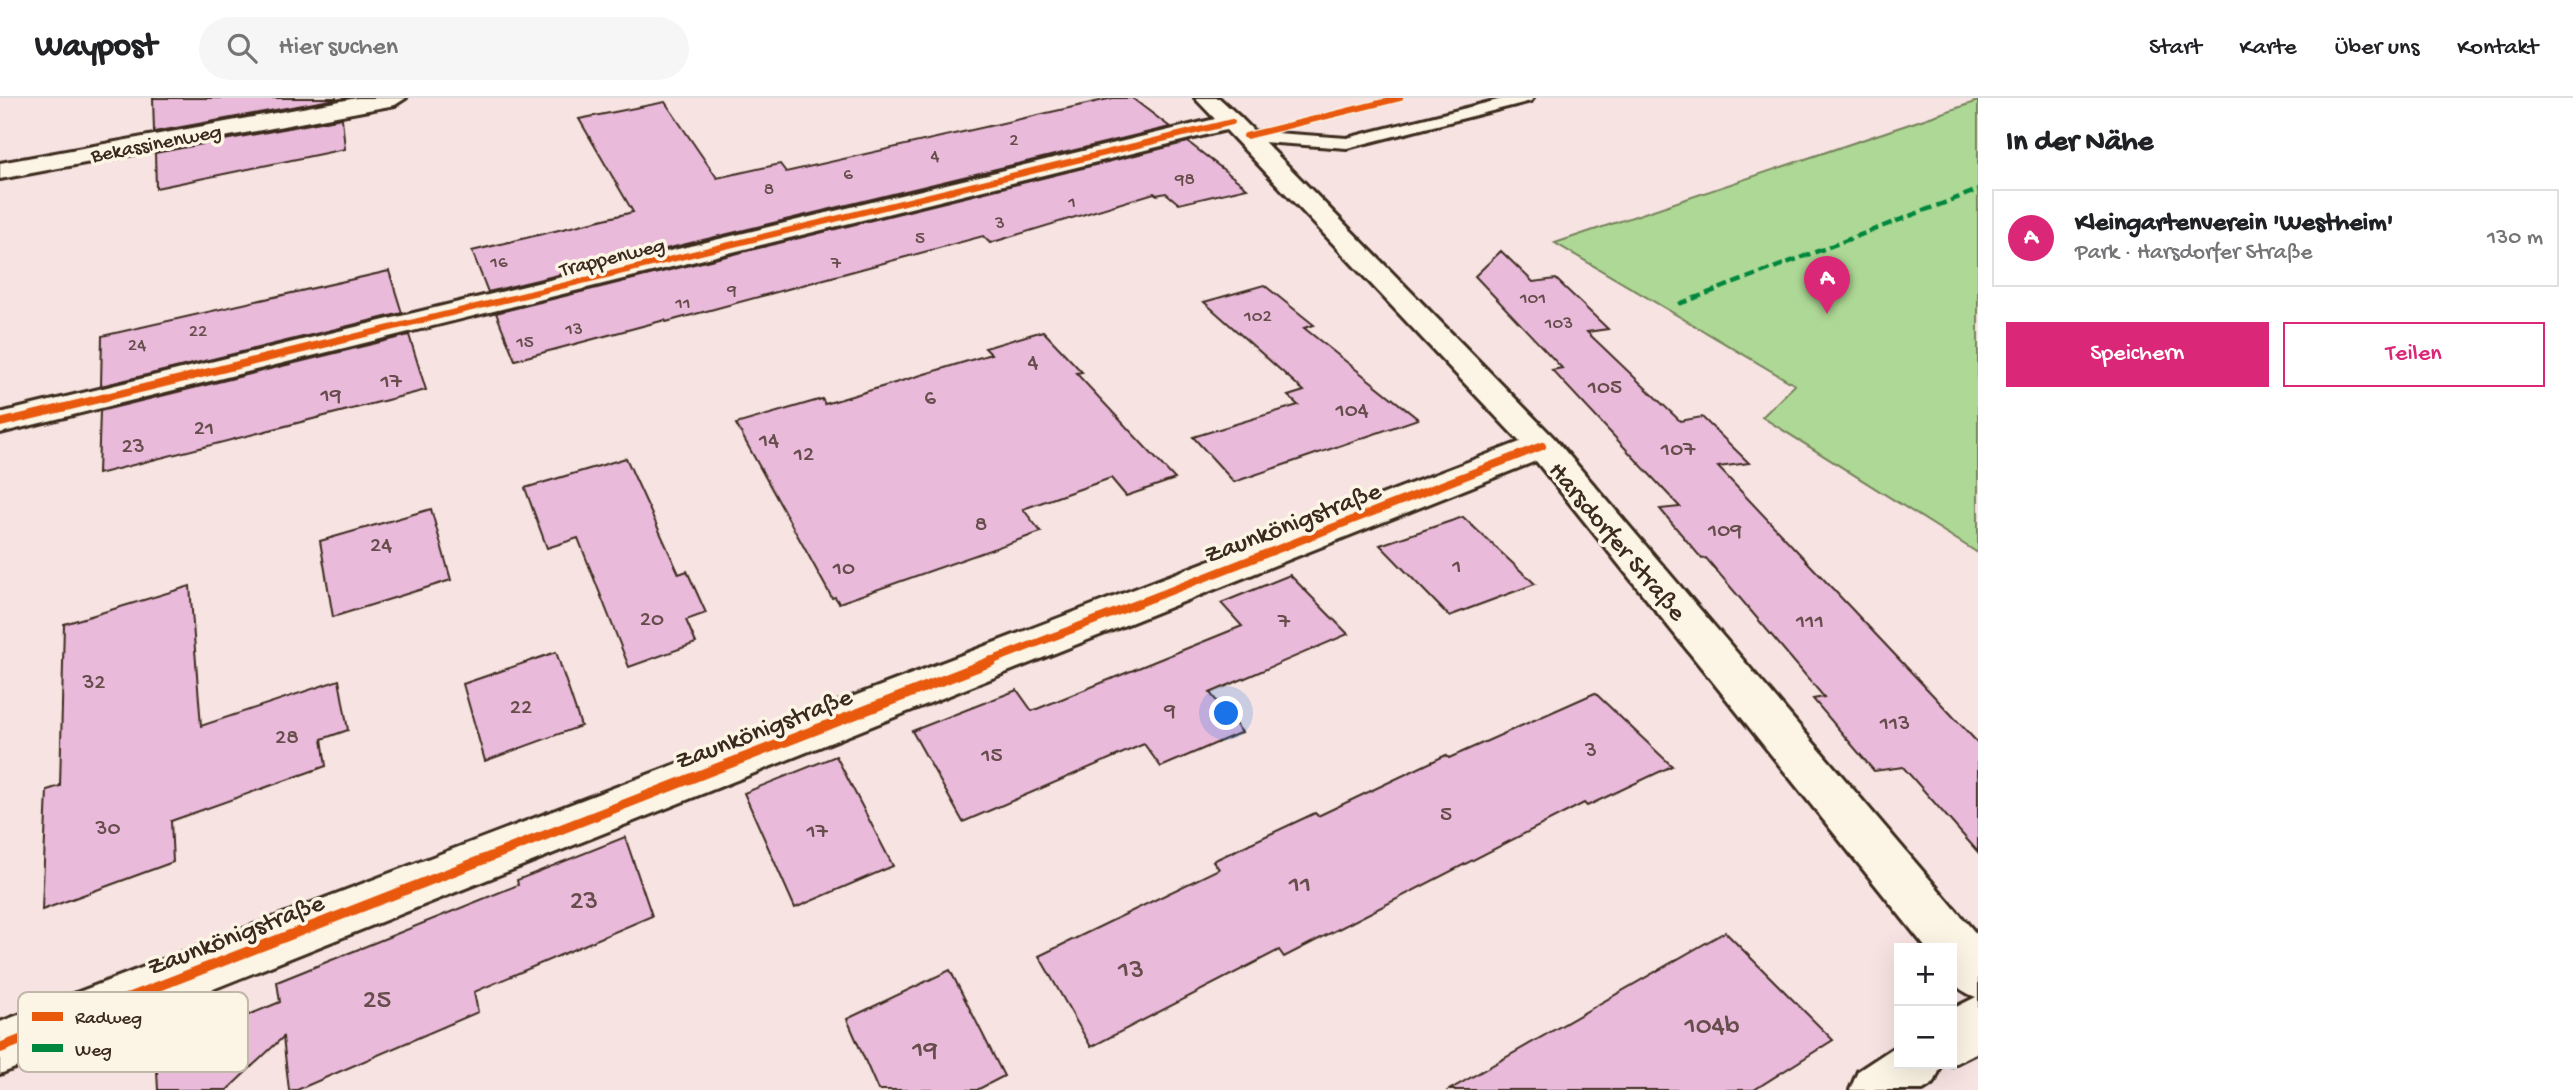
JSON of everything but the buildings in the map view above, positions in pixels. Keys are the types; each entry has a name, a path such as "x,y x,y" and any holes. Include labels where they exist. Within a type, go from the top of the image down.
{"street":[{"name":"Bekassinenweg","path":"0,171 395,98"},
{"name":"Harsdorfer Straße","path":"1206,98 1239,129 1542,446 1978,974"},
{"name":"Trappenweg","path":"0,423 1239,129"},
{"name":"Zaunkönigstraße","path":"143,992 1542,446"},
{"path":"1957,1036 1978,1021"},
{"name":"Zaunkönigstraße","path":"0,1048 18,1041"},
{"path":"1877,1090 1908,1069"}],"lane":[{"path":"1239,129 1347,143 1525,98"}],"green space":[{"path":"1978,101 1978,553 1762,417 1795,385 1555,243"}],"marked path":[{"path":"1679,304 1978,190"}],"cycle path":[{"path":"1246,136 1400,98"},
{"path":"0,423 1232,122"},
{"path":"143,992 1542,446"},
{"path":"0,1048 18,1041"}],"place":[{"name":"Kleingartenverein 'Westheim'","path":"1827,314"}]}
